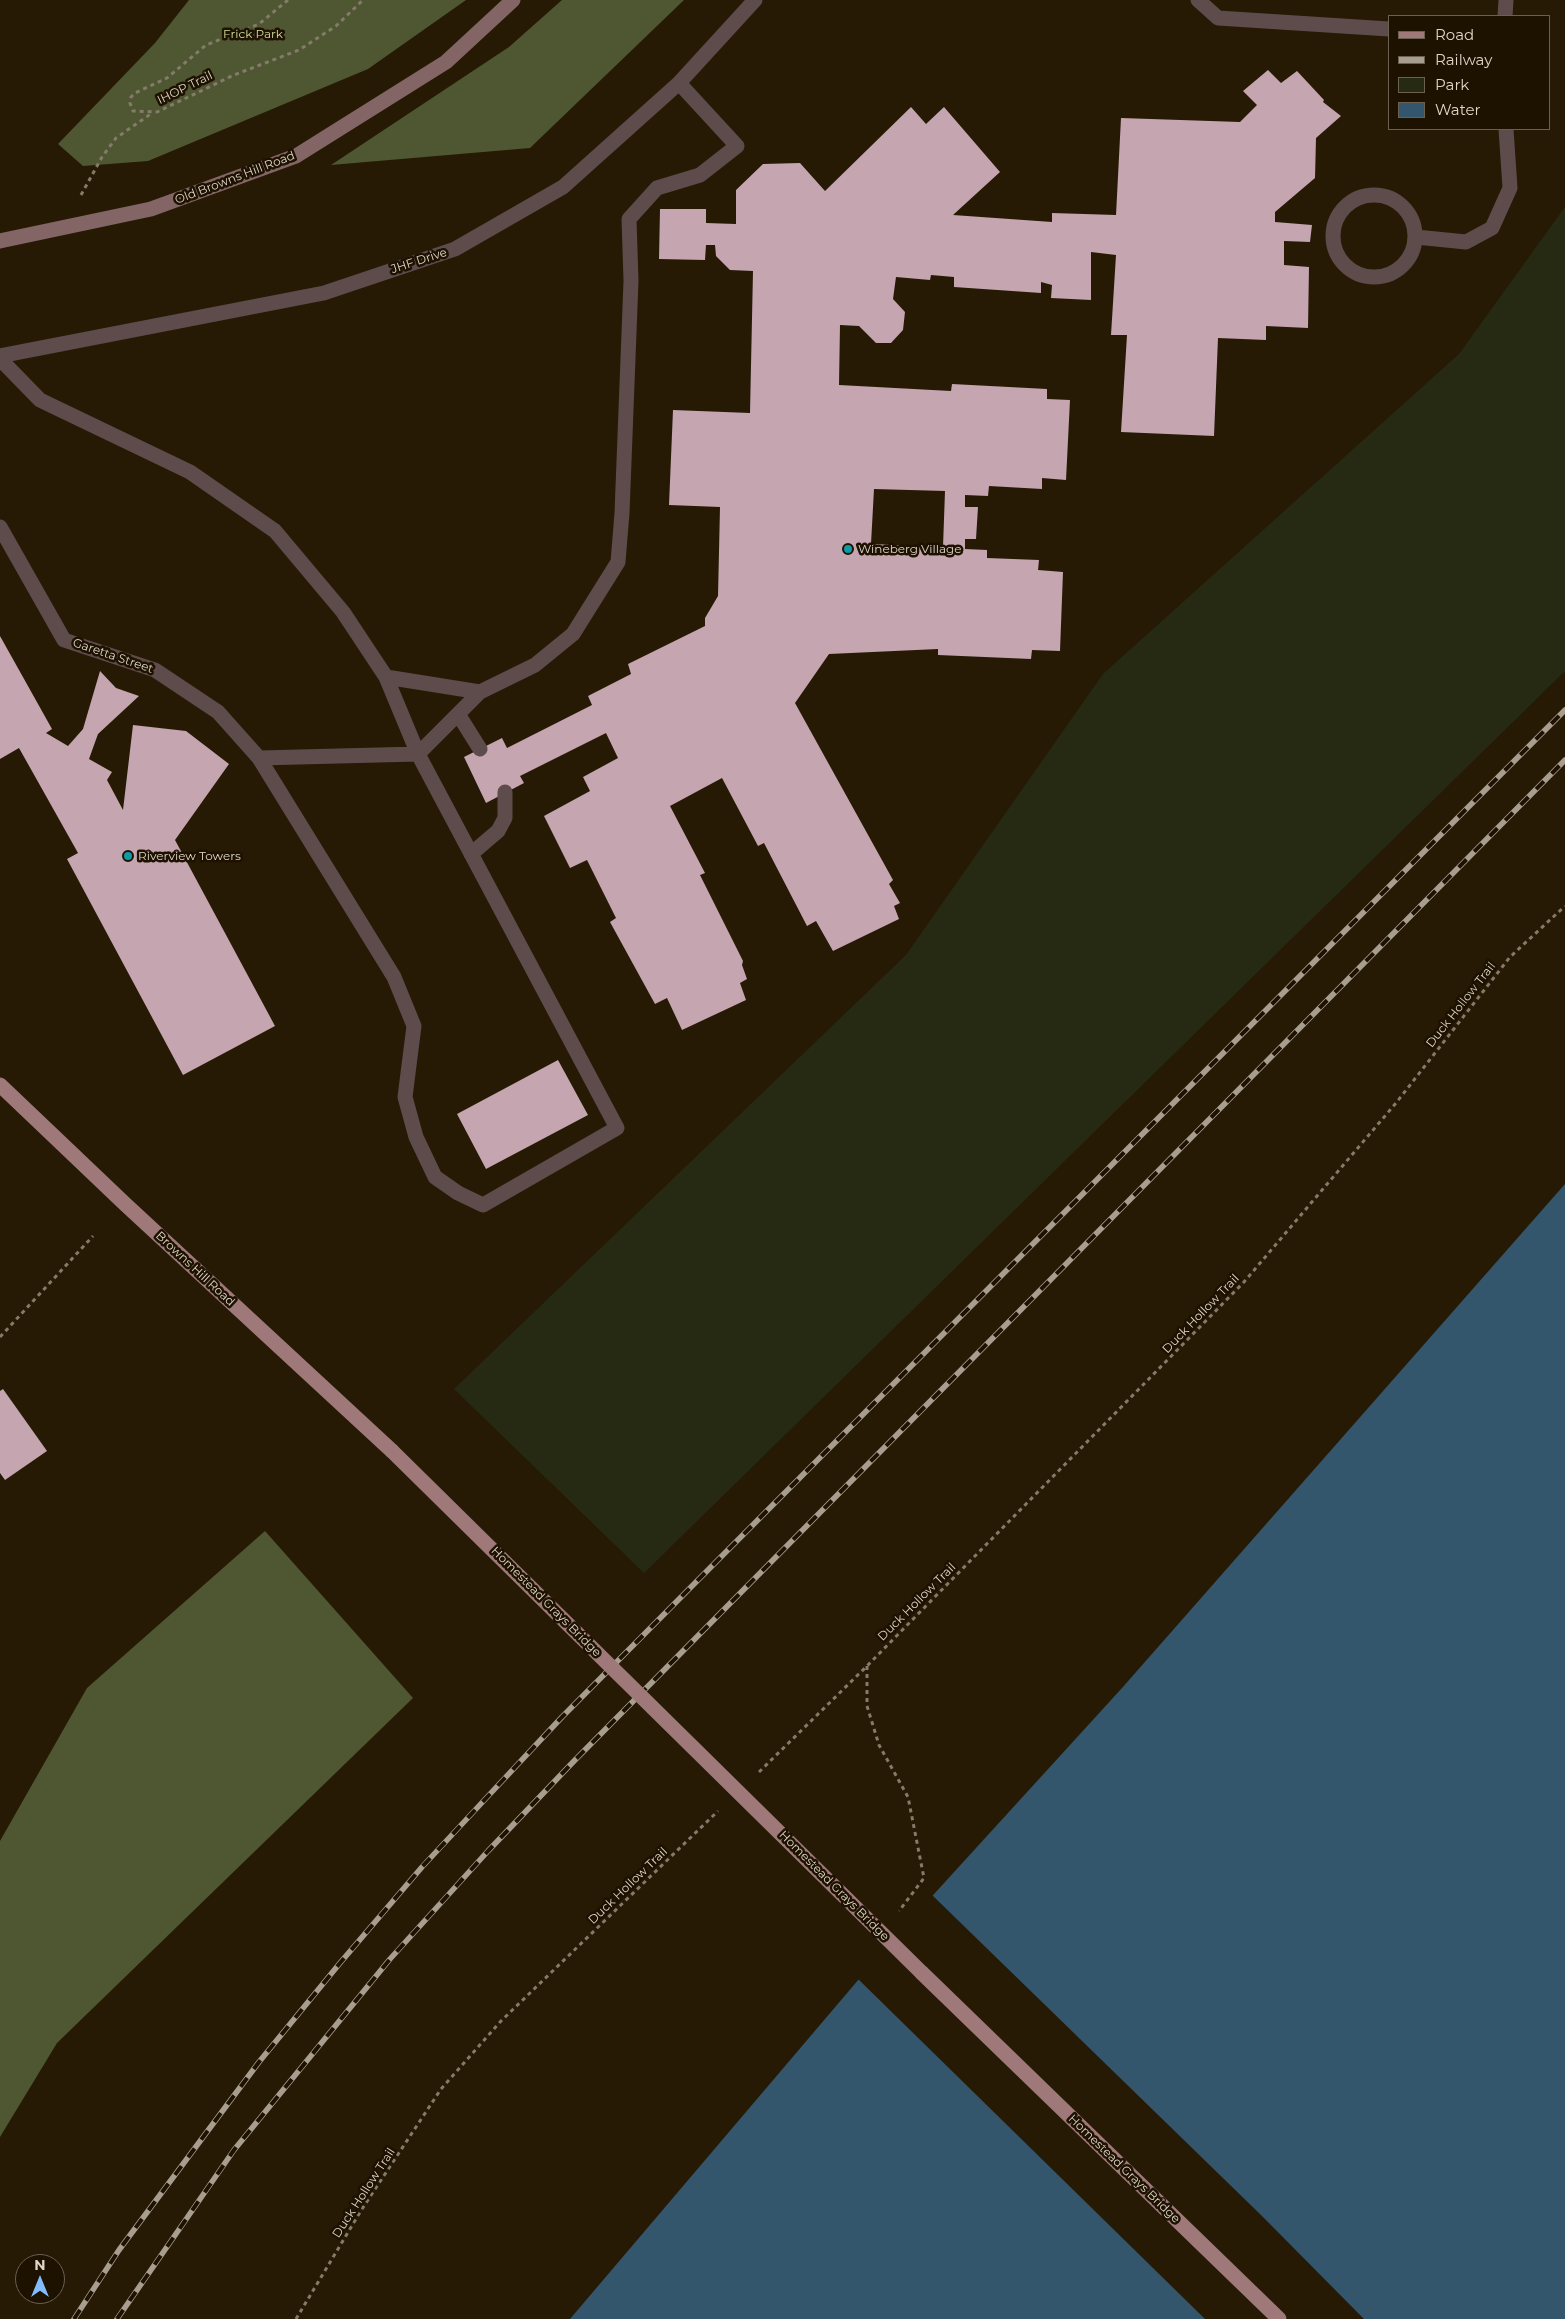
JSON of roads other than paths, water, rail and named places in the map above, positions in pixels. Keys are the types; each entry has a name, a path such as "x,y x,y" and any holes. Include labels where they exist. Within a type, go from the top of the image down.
{"main road":[{"name":"Browns Hill Road","path":"0,1085 125,1204 392,1451"},
{"name":"Homestead Grays Bridge","path":"392,1451 922,1973 1279,2319"}],"street":[{"name":"Old Browns Hill Road","path":"0,242 151,209 296,156 446,62 514,0"}],"lane":[{"name":"JHF Drive","path":"0,357 324,293 455,249 563,187 680,83 755,0"},
{"path":"1198,0 1218,18 1388,29"},
{"path":"1505,15 1506,0"},
{"path":"258,758 418,754 480,692 535,665 573,634 618,562 622,513 631,281 629,219 657,188 700,175 737,146 680,83"},
{"path":"1416,237 1466,242 1492,228 1510,188 1506,130"},
{"path":"1365,196 1384,196 1400,204 1412,218 1416,237 1412,255 1400,269 1383,277 1365,277 1348,269 1336,254 1333,236 1337,218 1349,204 1365,196"},
{"path":"0,357 40,400 190,472 275,531 343,612 386,677 418,754 471,854 498,832 505,818 505,792"},
{"name":"Garetta Street","path":"0,527 64,640 155,670 218,712 258,758 398,985 414,1026 406,1097 416,1137 435,1177 458,1193 483,1204 617,1128 471,854"},
{"path":"386,677 480,692"},
{"path":"458,714 480,749"}],"water":[{"path":"1565,1184 1565,2319 570,2319 893,1939 1122,1688"}],"railway":[{"path":"74,2319 119,2250 259,2062 422,1867 562,1717 1565,710"},
{"path":"117,2319 234,2150 390,1959 488,1851 575,1760 1565,760"}],"place":[{"name":"Wineberg Village","path":"848,549"},
{"name":"Riverview Towers","path":"128,856"}],"park label":[{"name":"Frick Park","path":"253,34"}]}
